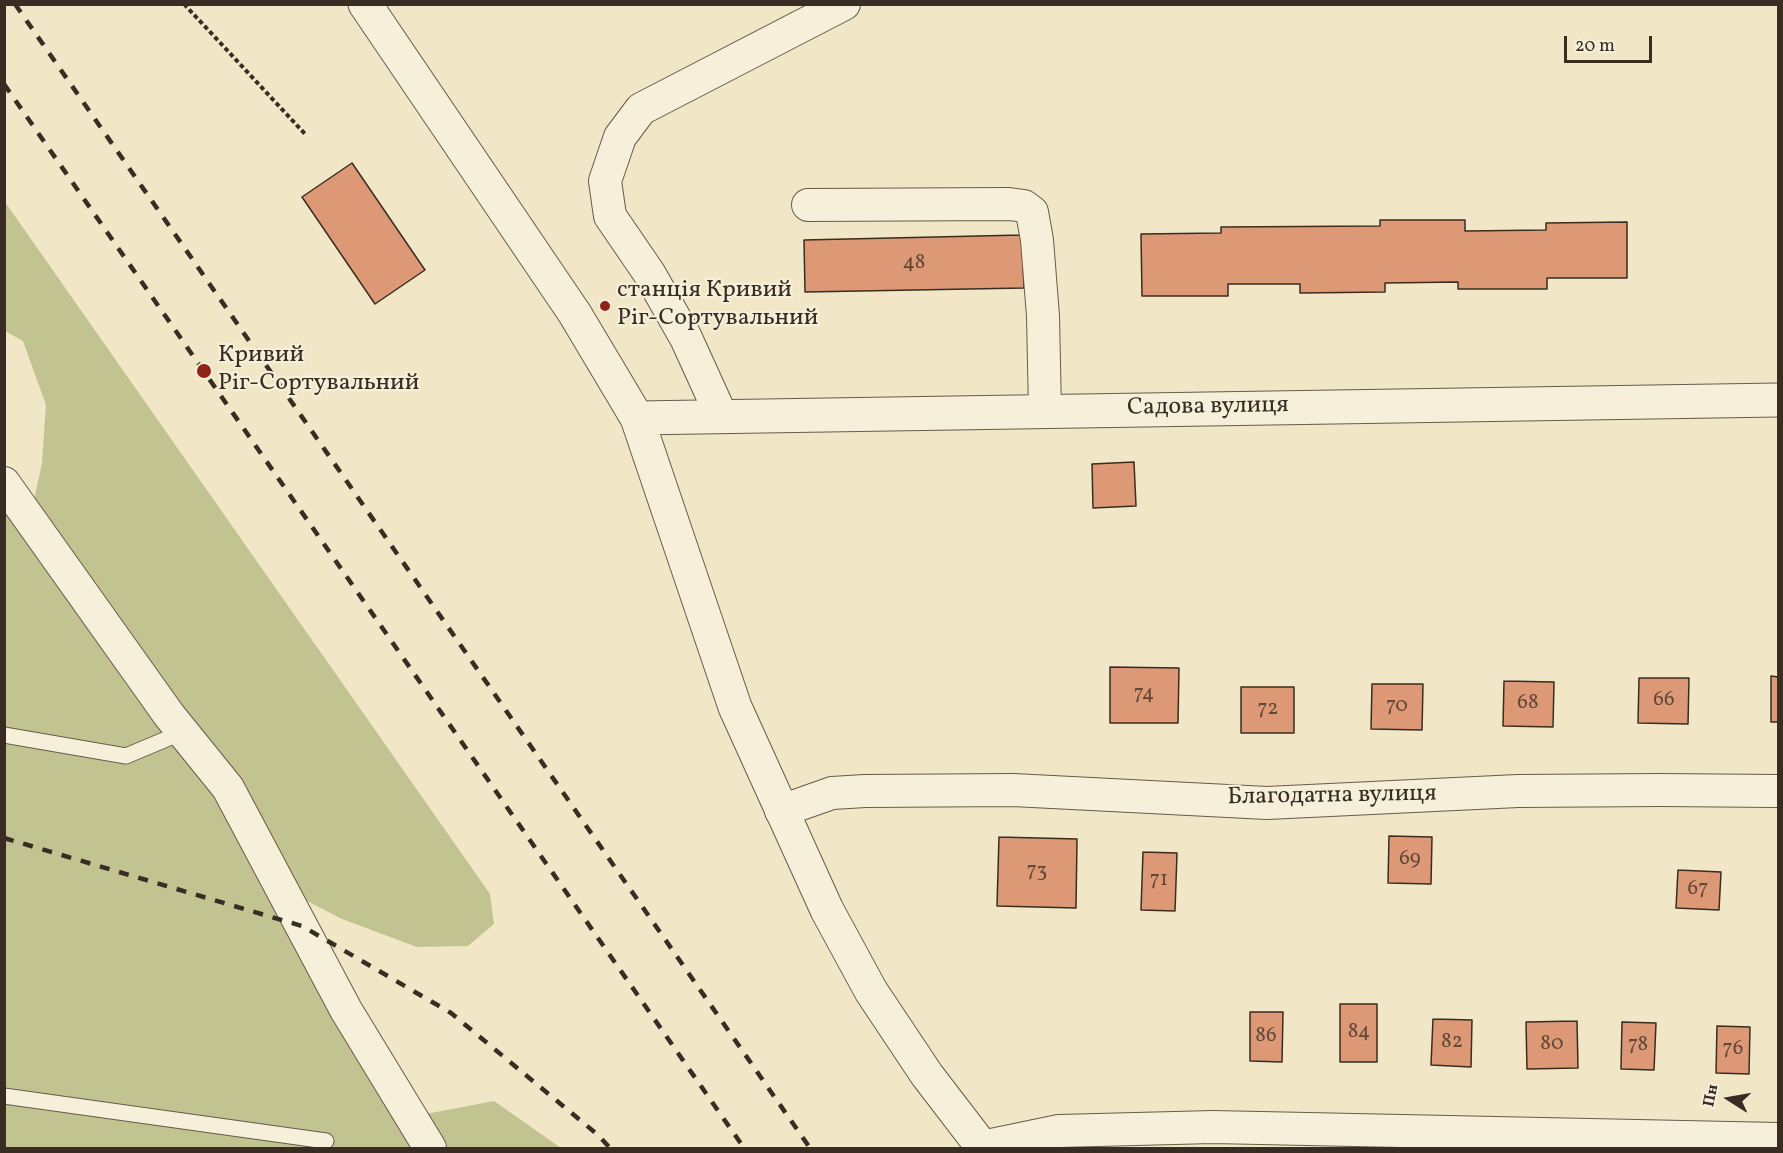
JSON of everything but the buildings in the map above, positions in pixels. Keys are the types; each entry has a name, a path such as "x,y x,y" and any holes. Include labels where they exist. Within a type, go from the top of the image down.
{"street":[{"path":"365,4 575,314 637,418 735,707 827,910 870,991 927,1075 983,1148 1059,1131 1214,1126 1779,1139"},
{"path":"721,415 686,338 649,273 610,216 604,181 620,137 641,110 843,4"},
{"path":"808,205 1009,204 1024,206 1032,212 1037,240 1043,316 1045,411"},
{"name":"Садова вулиця","path":"637,418 1779,400"},
{"path":"4,483 169,716 228,788 346,1010 430,1149"},
{"name":"Благодатна вулиця","path":"781,811 832,793 887,790 1078,792 1268,803 1518,791 1779,791"}],"lane":[{"path":"4,735 126,756 183,732"},
{"path":"4,1096 326,1141"}],"path":[{"path":"184,4 306,135"}],"green space":[{"path":"5,202 490,894 494,924 468,946 417,947 342,919 282,888 410,1117 494,1101 561,1148 5,1148 4,483 30,518 42,463 46,405 23,341 5,331"}],"railway":[{"path":"15,4 810,1148"},
{"path":"4,84 744,1148"},
{"path":"4,838 302,926 451,1013 598,1135 610,1148"}],"place":[{"name":"станція Кривий Ріг-Сортувальний","path":"605,306"},
{"name":"Кривий Ріг-Сортувальний","path":"204,371"}]}
